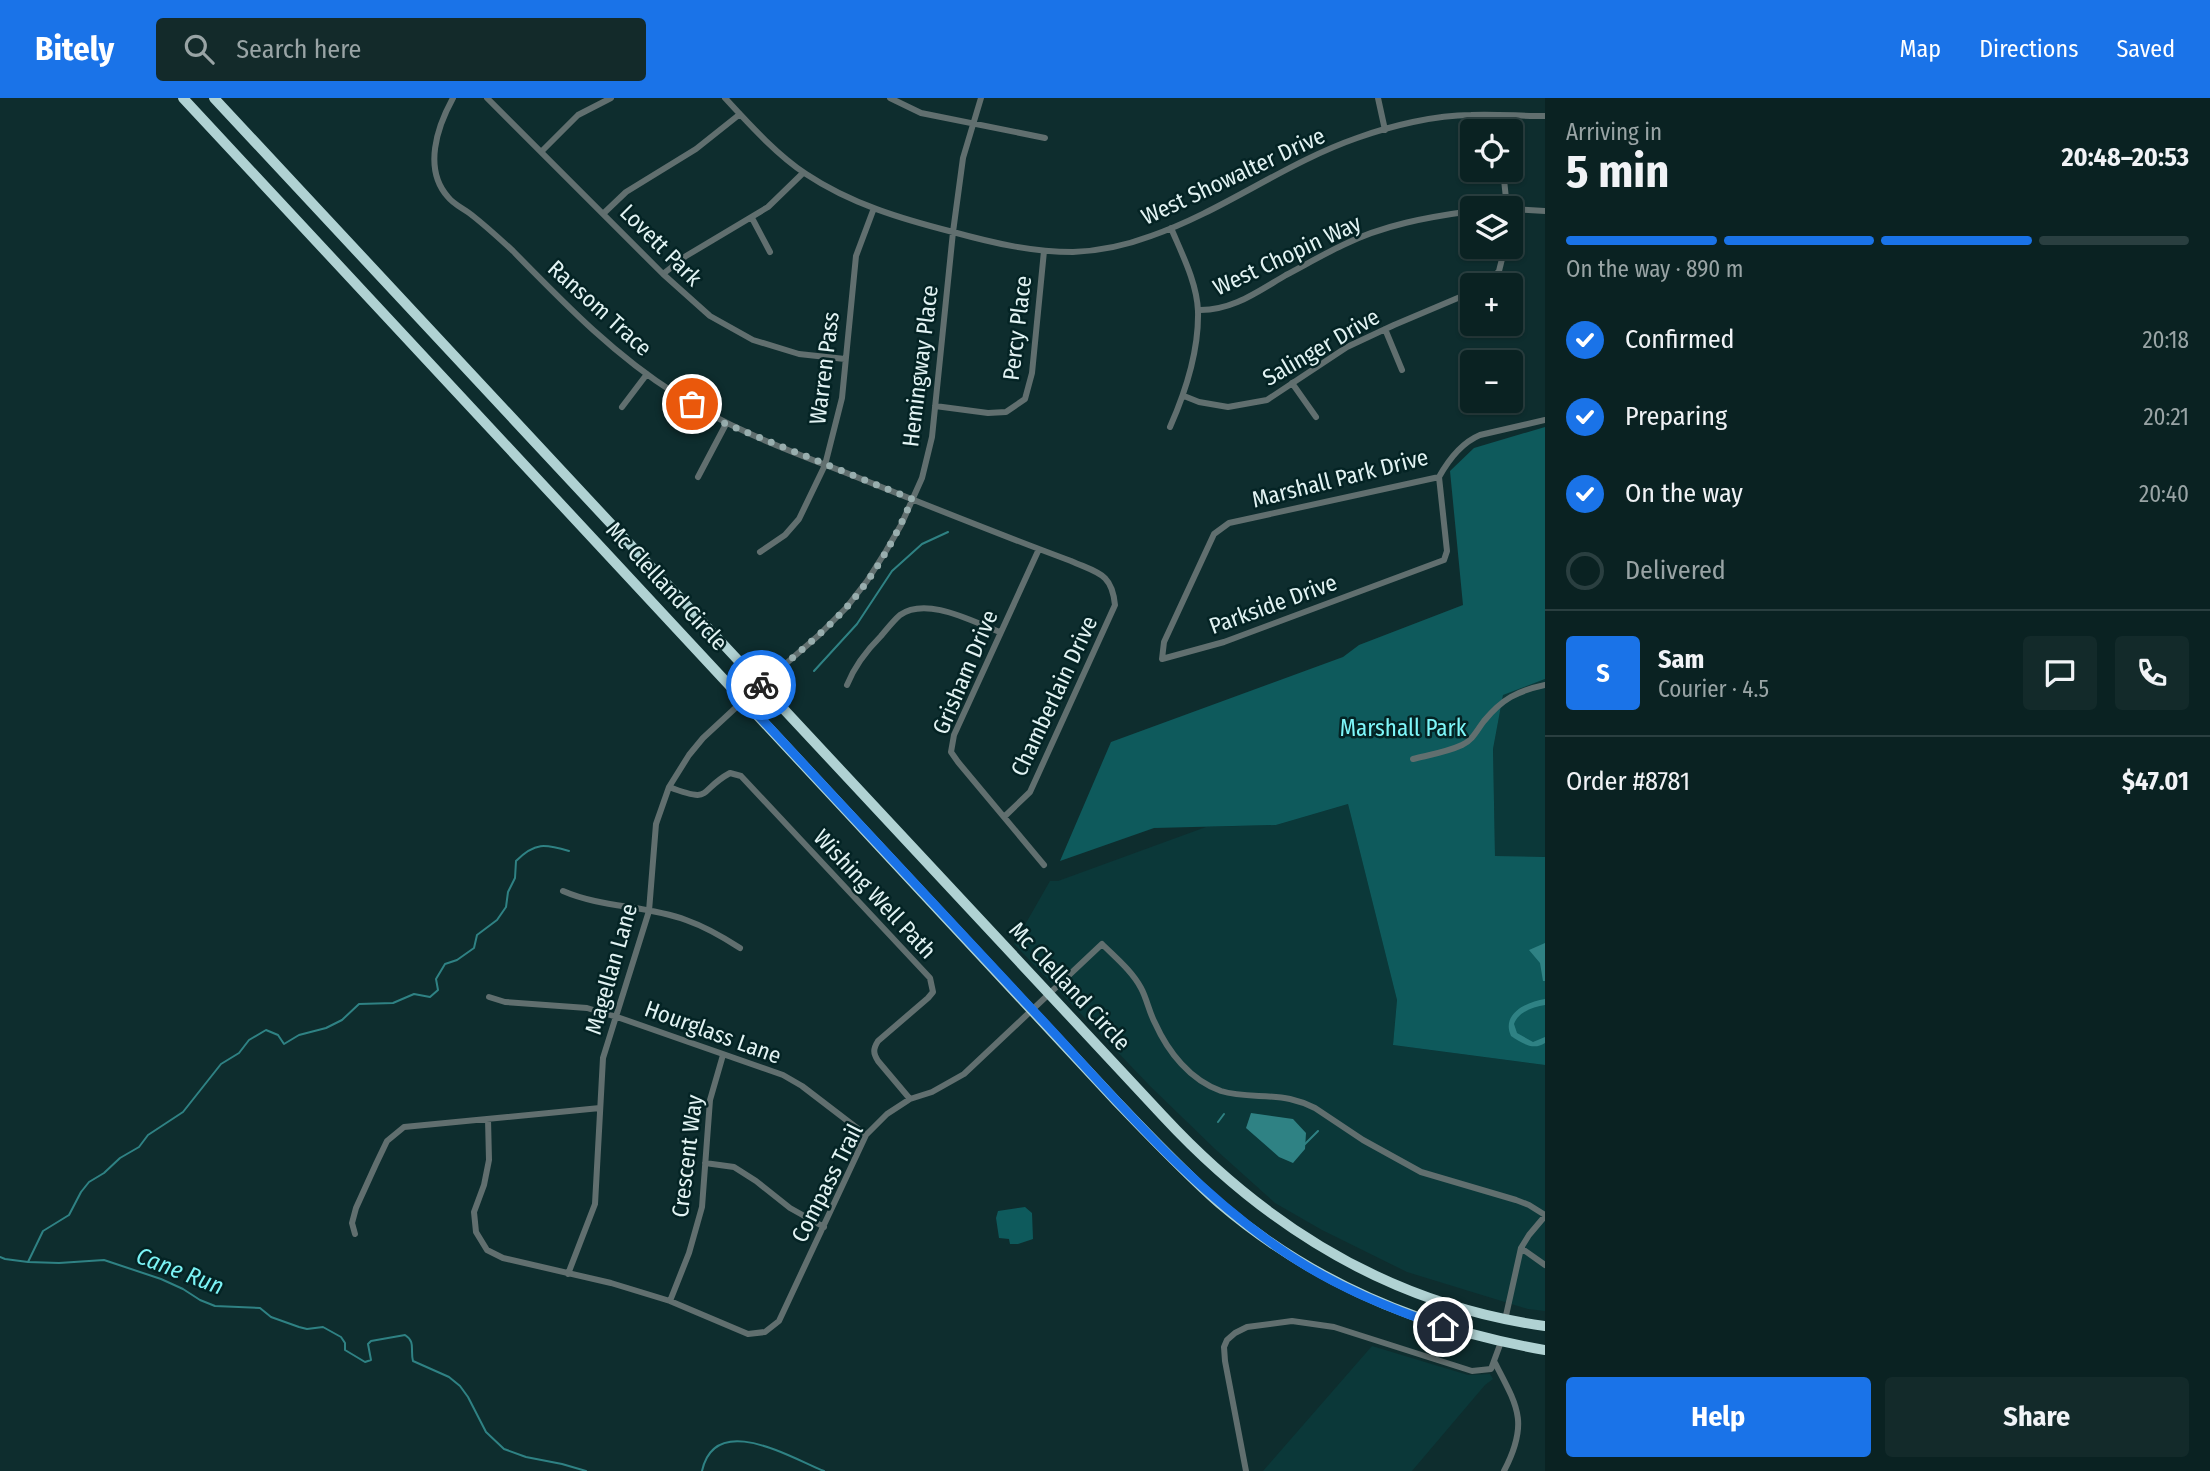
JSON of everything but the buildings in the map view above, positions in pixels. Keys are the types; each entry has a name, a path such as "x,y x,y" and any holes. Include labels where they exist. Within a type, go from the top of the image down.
{"highway":[{"name":"Mc Clelland Circle","path":"183,98 1186,1172 1269,1241 1326,1277 1385,1305 1443,1327 1545,1350"},
{"name":"Mc Clelland Circle","path":"214,98 1184,1140 1223,1176 1271,1215 1335,1255 1392,1284 1462,1309 1505,1320 1545,1326"},
{"path":"1501,1342 1505,1320"}],"street":[{"name":"Ransom Trace","path":"453,98 436,142 434,168 438,182 448,198 506,244 590,329 647,374 726,424 1101,574 1109,582"},
{"name":"Lovett Park","path":"487,98 663,274 710,316 753,340 799,354 845,359"},
{"path":"541,152 578,115 611,98"},
{"name":"West Showalter Drive","path":"725,98 803,173 829,188 912,222 1006,245 1044,251 1113,247 1171,228 1356,138 1385,130 1468,114 1545,116"},
{"path":"890,98 920,113 1045,138"},
{"name":"Hemingway Place","path":"744,700 846,608 886,551 922,478 932,437 963,158 981,98"},
{"path":"1378,98 1385,130"},
{"path":"604,213 626,192 696,149 740,114"},
{"path":"1492,115 1492,119"},
{"path":"663,274 686,256 768,208 803,173"},
{"name":"Warren Pass","path":"760,552 785,535 799,519 825,465 842,398 856,256 874,208"},
{"path":"1523,210 1545,211"},
{"name":"West Chopin Way","path":"1198,310 1229,306 1255,295 1345,244 1389,228 1460,213"},
{"path":"752,218 770,252"},
{"path":"1170,427 1184,396 1194,352 1198,310 1189,270 1171,228"},
{"name":"Percy Place","path":"935,406 988,413 1006,412 1025,399 1031,373 1044,251"},
{"name":"Salinger Drive","path":"1184,396 1199,402 1228,407 1267,400 1347,347 1460,297"},
{"path":"1385,329 1402,370"},
{"path":"622,407 647,374"},
{"path":"1292,383 1317,416"},
{"name":"Marshall Park Drive","path":"1214,534 1229,523 1439,477 1459,447 1471,439 1545,420"},
{"path":"698,477 726,424"},
{"name":"Parkside Drive","path":"1214,534 1164,642 1163,659 1224,642 1444,560 1447,551 1439,477"},
{"name":"Grisham Drive","path":"1039,549 954,735 951,752 1044,865"},
{"name":"Chamberlain Drive","path":"1004,817 1030,792 1115,606 1114,590 1109,582"},
{"path":"847,685 853,669 863,655 901,615 917,608 937,609 1000,632"},
{"path":"1413,759 1462,745 1477,733 1500,702 1522,691 1545,685"},
{"name":"Magellan Lane","path":"568,1274 595,1204 603,1058 649,911 656,824 669,787 689,755 703,738 744,700"},
{"name":"Wishing Well Path","path":"669,787 700,795 730,773 741,776 930,978 933,992 878,1041 874,1048 878,1061 910,1099"},
{"path":"563,891 582,899 685,919 718,934 740,948"},
{"name":"Compass Trail","path":"670,1301 748,1334 765,1332 779,1321 866,1135 887,1114 910,1099 940,1089 964,1074 1102,944 1133,976 1142,990 1162,1039 1172,1054 1201,1081 1236,1095 1302,1102 1393,1158 1421,1172 1516,1200 1545,1216"},
{"name":"Hourglass Lane","path":"489,997 505,1003 587,1008 783,1075 802,1086 866,1135"},
{"name":"Crescent Way","path":"670,1301 689,1253 702,1208 710,1100 723,1055"},
{"path":"355,1234 352,1223 356,1208 387,1141 404,1127 600,1108"},
{"path":"488,1119 489,1160 484,1185 474,1212 475,1232 487,1250 503,1258 611,1283 670,1301"},
{"path":"705,1163 734,1167 790,1208 824,1227"},
{"path":"1505,1320 1521,1248 1545,1216"},
{"path":"1521,1248 1545,1265"},
{"path":"1246,1471 1224,1347 1227,1340 1247,1327 1307,1322 1334,1327 1472,1371 1491,1369 1501,1342"},
{"path":"1495,1363 1516,1403 1519,1418 1515,1448 1504,1471"}],"shaded area":[{"path":"1545,679 1545,857 1495,856 1493,749 1503,694"},
{"path":"1348,804 1397,1000 1393,1045 1545,1065 1545,1311 1528,1309 1407,1272 1322,1230 1275,1203 1151,1087 1014,944 1050,881 1058,881 1206,827 1276,825"},
{"path":"1545,943 1543,981 1540,963 1529,950"},
{"path":"1545,999 1545,1005 1522,1013 1514,1024 1517,1033 1533,1042 1545,1037 1545,1043 1532,1046 1511,1036 1509,1021 1512,1015 1523,1006"},
{"path":"1251,1113 1293,1119 1306,1133 1305,1149 1293,1163 1279,1157 1246,1128"},
{"path":"1372,1346 1468,1375 1490,1374 1493,1379 1412,1471 1263,1471"}],"green space":[{"name":"Marshall Park","path":"1545,427 1545,679 1503,695 1493,749 1495,856 1545,857 1545,1065 1393,1045 1397,1000 1348,804 1276,825 1154,828 1060,861 1111,742 1343,657 1359,645 1463,605 1450,471 1474,448"},
{"path":"1025,1207 1032,1213 1033,1239 1010,1244 1009,1239 999,1238 996,1218 998,1211"}],"waterway":[{"path":"814,671 857,624 892,571 922,544 948,532"},
{"path":"28,1262 43,1231 69,1215 89,1182 139,1147 148,1135 183,1112 221,1064 239,1053 249,1040 266,1030 278,1035 284,1044 299,1035 326,1028 342,1020 359,1004 393,1003 414,994 430,997 438,990 436,979 445,964 457,960 474,948 477,935 497,920 506,907 508,892 515,878 516,861 529,850 541,846 569,851"},
{"path":"1218,1122 1224,1114"},
{"path":"1303,1143 1318,1131"},
{"name":"Cane Run","path":"0,1257 28,1262 59,1263 104,1260 161,1279 215,1306 260,1308 271,1317 299,1327 323,1327 341,1337 345,1350 365,1362 371,1360 368,1344 371,1341 405,1335 412,1343 413,1361 449,1377 460,1386 486,1432 504,1449 586,1471"},
{"name":"Cane Run","path":"702,1471 710,1453 722,1444 738,1441 774,1449 824,1471"}],"way so far":[{"path":"692,404 726,424 912,499 886,551 846,608 761,685"}],"route":[{"path":"761,685 744,700 1117,1102 1193,1179 1259,1234 1305,1265 1372,1300 1443,1327"}]}
